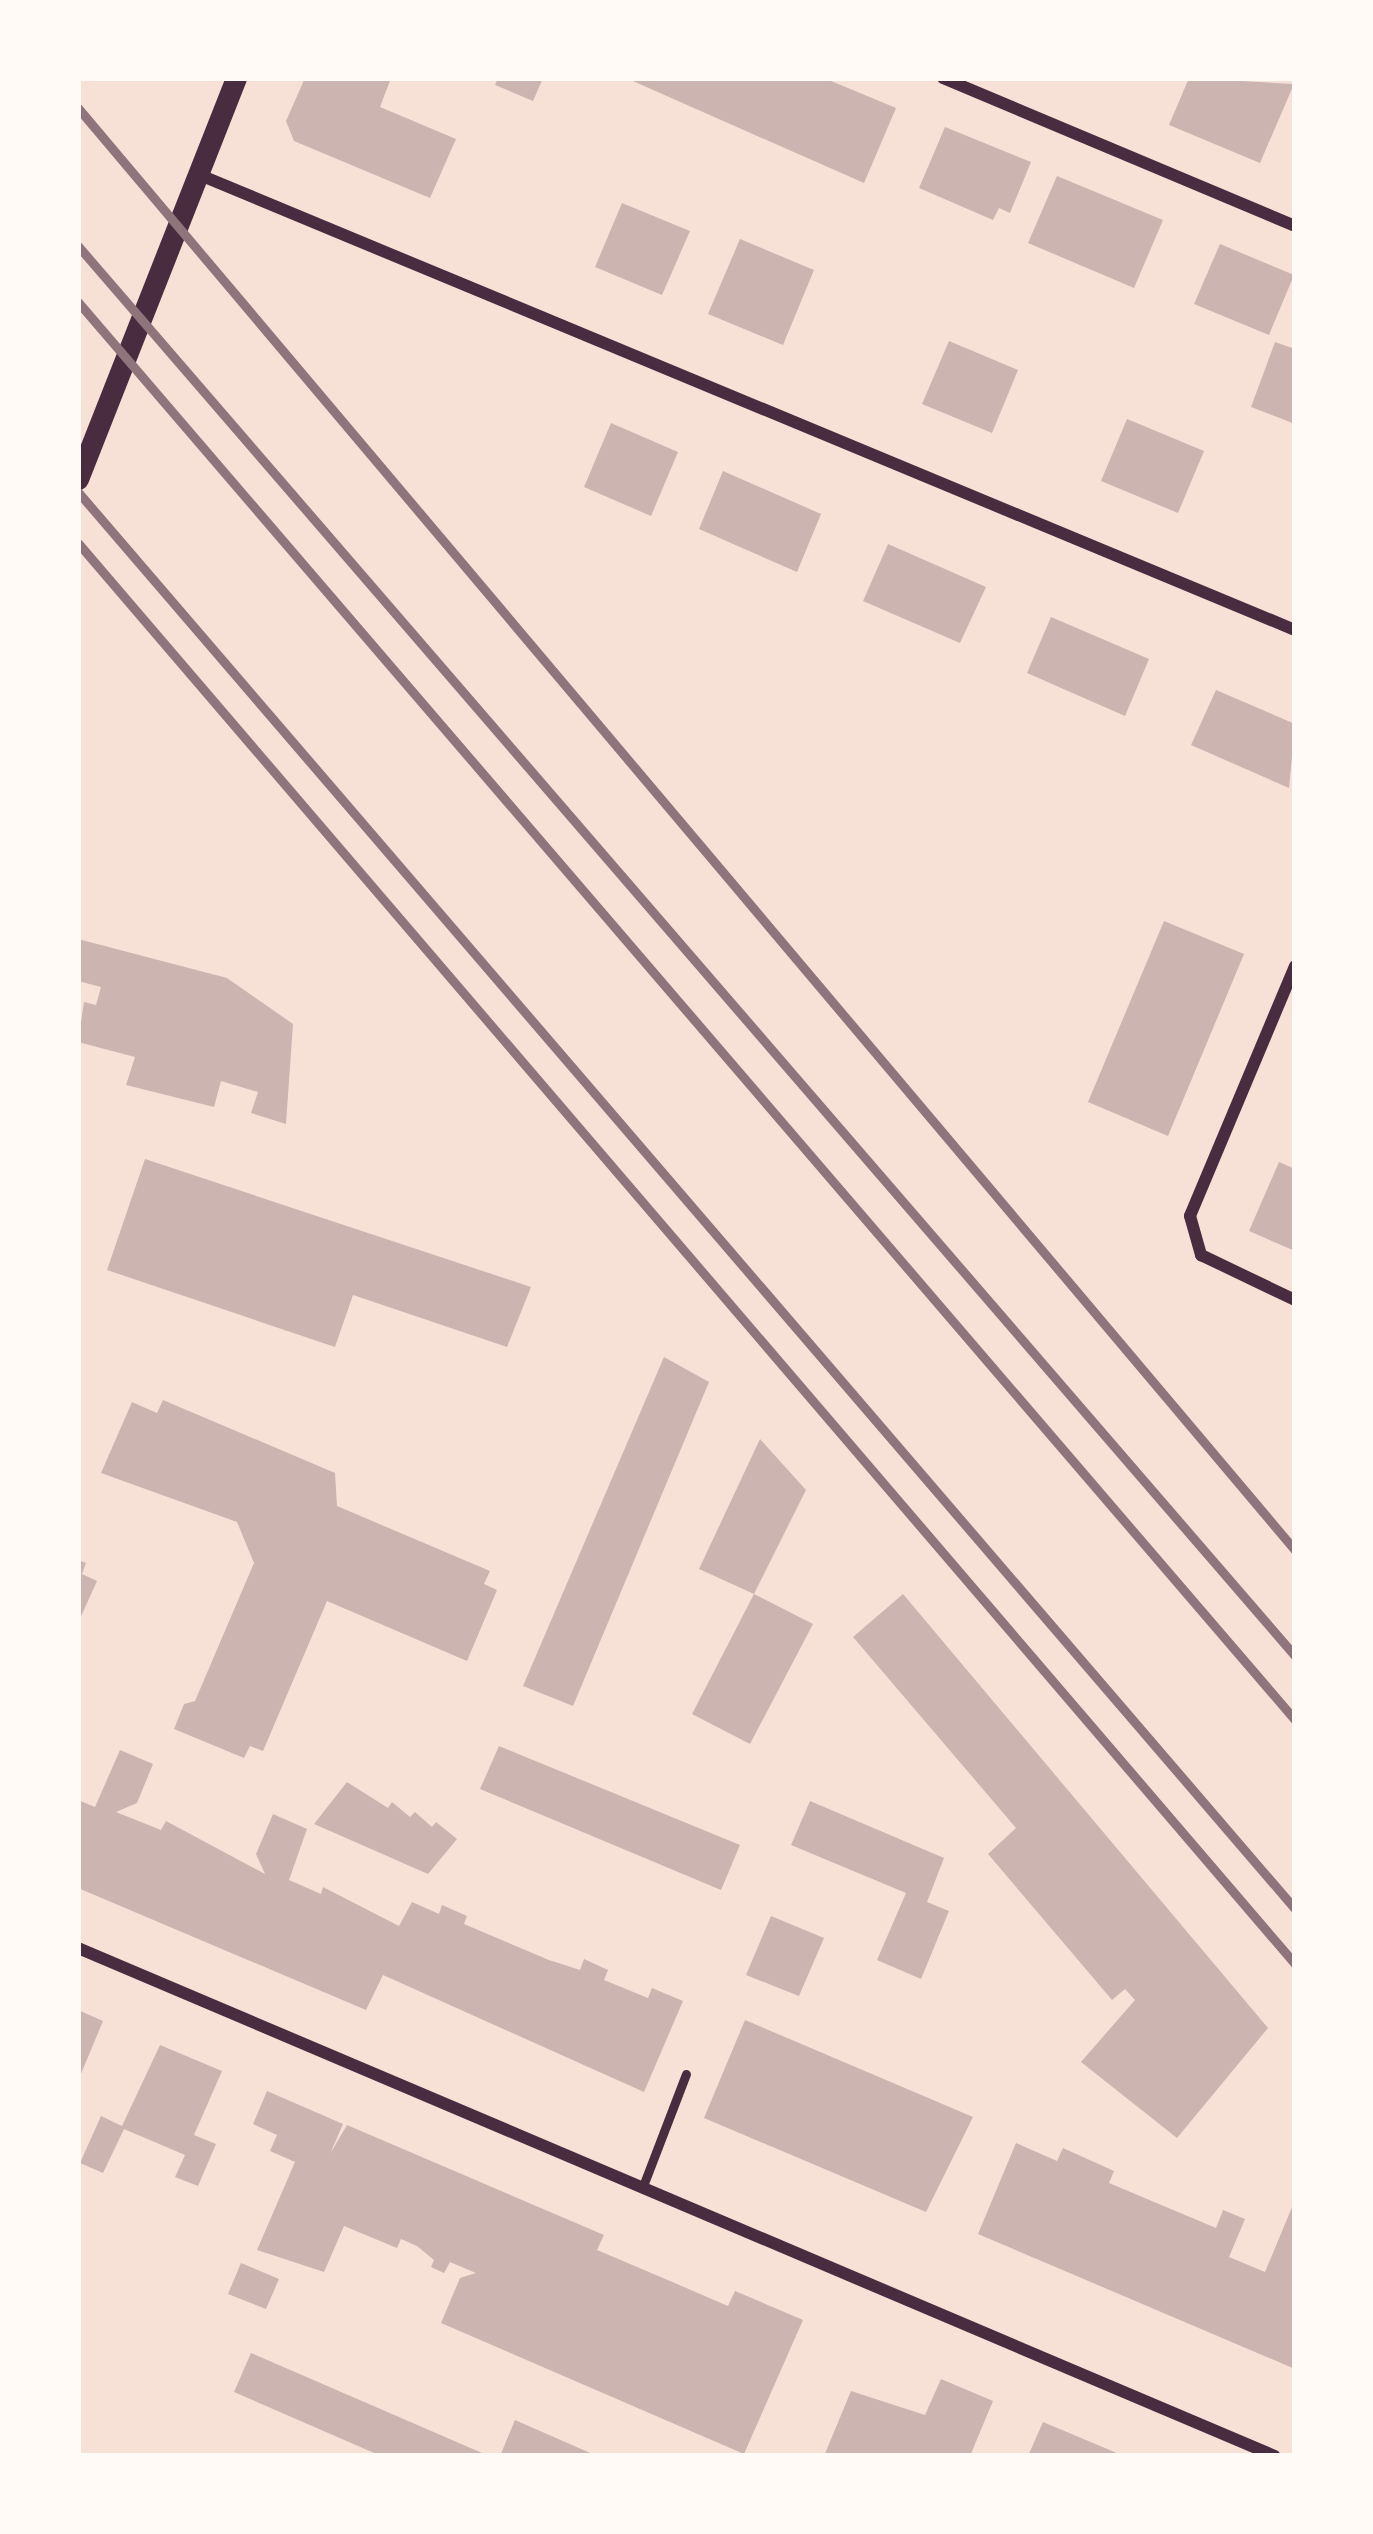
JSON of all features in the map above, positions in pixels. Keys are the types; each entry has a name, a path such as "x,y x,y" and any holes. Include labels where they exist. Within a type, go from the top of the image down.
{"street":[{"path":"78,479 236,78"},
{"path":"943,78 1295,226"},
{"path":"195,173 1295,630"},
{"path":"1295,966 1190,1216 1201,1255 1295,1300"},
{"path":"78,1948 1275,2456"}],"lane":[{"path":"643,2186 686,2074"}],"building":[{"path":"305,78 391,78 380,107 456,139 430,198 294,141 286,121"},
{"path":"498,78 543,78 533,101 495,85"},
{"path":"626,78 824,78 896,108 864,183"},
{"path":"1189,78 1294,84 1260,163 1169,125"},
{"path":"945,127 1031,162 1010,213 999,208 993,220 919,188"},
{"path":"1057,176 1163,220 1134,288 1028,243"},
{"path":"622,203 690,231 662,295 595,267"},
{"path":"740,239 814,270 783,345 708,314"},
{"path":"1220,244 1294,275 1269,335 1194,304"},
{"path":"949,341 1018,370 992,433 922,404"},
{"path":"1275,342 1295,349 1295,424 1251,407"},
{"path":"1127,419 1204,451 1178,513 1101,481"},
{"path":"611,423 678,452 651,516 584,487"},
{"path":"723,471 821,514 797,572 699,529"},
{"path":"888,544 986,587 960,643 863,601"},
{"path":"1051,617 1149,659 1125,716 1027,673"},
{"path":"1216,690 1295,724 1289,788 1191,745"},
{"path":"1164,921 1244,954 1168,1136 1088,1102"},
{"path":"78,939 227,978 293,1024 286,1124 251,1113 258,1092 221,1081 214,1107 126,1085 135,1057 78,1042 84,1002 96,1005 101,987 78,981"},
{"path":"145,1159 531,1287 507,1347 353,1295 335,1347 107,1270"},
{"path":"1279,1162 1295,1169 1295,1251 1249,1231"},
{"path":"664,1357 709,1382 573,1706 523,1686"},
{"path":"163,1400 335,1473 337,1506 490,1571 484,1584 497,1590 467,1661 327,1601 263,1751 250,1746 244,1758 174,1729 184,1704 195,1701 254,1563 237,1522 101,1473 132,1402 157,1413"},
{"path":"760,1439 806,1490 754,1594 699,1569"},
{"path":"78,1560 86,1563 82,1574 97,1581 78,1623"},
{"path":"754,1594 813,1624 750,1744 692,1714"},
{"path":"903,1594 1268,2028 1177,2138 1081,2062 1135,2000 1125,1989 1112,2000 988,1854 1016,1828 853,1637"},
{"path":"499,1746 740,1845 721,1890 480,1789"},
{"path":"120,1750 153,1764 137,1803 116,1812 161,1830 166,1821 265,1874 256,1854 273,1814 307,1829 289,1880 321,1894 323,1887 399,1926 412,1902 439,1914 442,1905 467,1916 464,1924 549,1960 580,1970 584,1959 608,1970 604,1980 648,1998 652,1988 683,2001 644,2092 383,1975 366,2010 78,1888 78,1800 95,1807"},
{"path":"347,1782 388,1808 392,1802 410,1817 415,1812 432,1827 436,1822 457,1839 428,1874 314,1824"},
{"path":"810,1801 944,1858 927,1902 949,1911 921,1979 877,1960 906,1893 791,1845"},
{"path":"771,1916 824,1938 799,1996 746,1975"},
{"path":"78,2010 103,2021 78,2081"},
{"path":"745,2020 973,2117 926,2212 704,2118"},
{"path":"160,2045 222,2071 194,2135 216,2144 198,2186 175,2177 185,2155 124,2129 103,2173 80,2163 101,2116 122,2126"},
{"path":"267,2091 343,2124 330,2154 347,2125 604,2235 597,2250 728,2306 735,2291 803,2320 744,2454 441,2323 460,2278 476,2273 450,2262 444,2273 431,2267 434,2260 417,2246 401,2239 397,2248 344,2226 324,2272 257,2250 295,2162 270,2151 277,2135 253,2124"},
{"path":"1016,2143 1057,2161 1063,2148 1114,2171 1109,2183 1216,2228 1223,2210 1245,2219 1229,2257 1265,2272 1295,2200 1295,2369 978,2234"},
{"path":"241,2263 279,2279 266,2309 228,2294"},
{"path":"251,2353 489,2456 381,2456 234,2392"},
{"path":"941,2379 993,2401 970,2456 824,2456 851,2391 925,2415"},
{"path":"515,2420 597,2456 500,2456"},
{"path":"1043,2422 1124,2456 1028,2456"}],"railway":[{"path":"78,108 1295,1550"},
{"path":"78,246 1295,1656"},
{"path":"78,302 1295,1720"},
{"path":"78,492 1295,1909"},
{"path":"78,543 1295,1964"}]}
